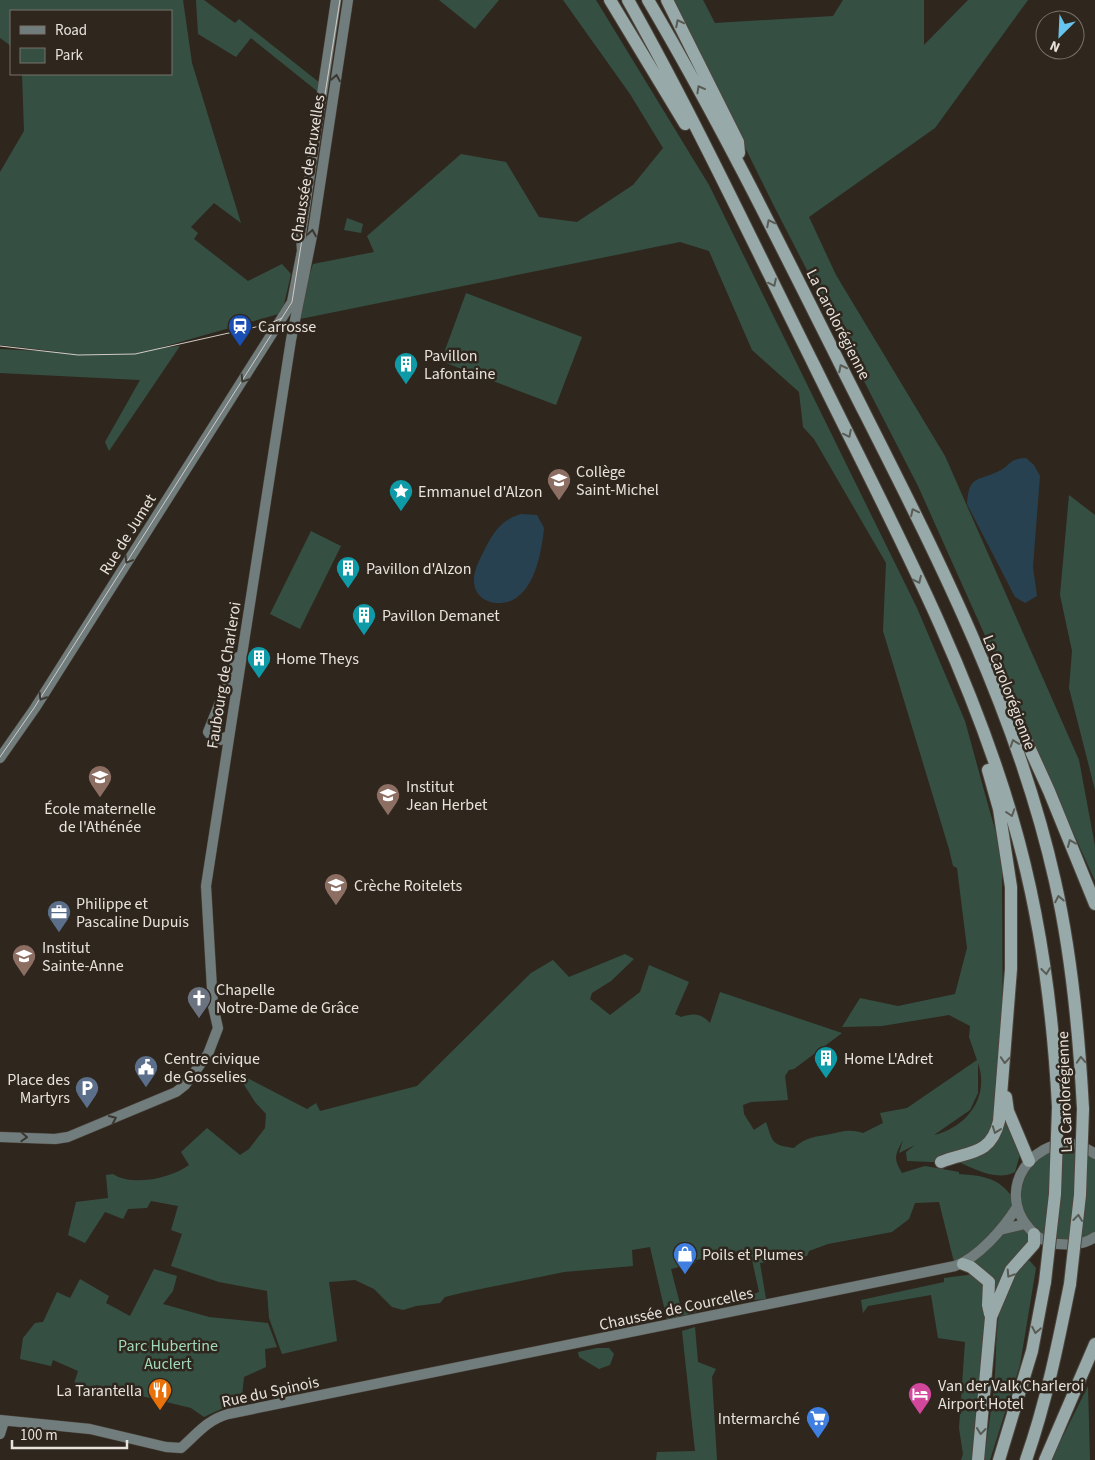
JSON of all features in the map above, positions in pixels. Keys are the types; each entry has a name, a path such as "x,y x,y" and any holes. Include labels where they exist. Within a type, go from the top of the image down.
{"highway":[{"path":"610,0 689,131 705,146"},
{"name":"La Carolorégienne","path":"628,0 705,146 938,621 989,750 1012,816 1030,885 1045,961 1054,1035 1058,1107 1055,1194 1045,1282 1032,1351 1000,1460"},
{"name":"La Carolorégienne","path":"648,0 740,163 919,522 957,603 1011,735 1034,804 1055,880 1070,958 1078,1023 1083,1109 1080,1195 1070,1284 1055,1358 1037,1429 1026,1460"},
{"path":"667,0 738,142 740,163"},
{"path":"957,603 973,623 1049,791 1095,904"},
{"path":"940,1162 975,1152 992,1140 999,1121 1011,969 1011,887 1008,855 999,809 987,768 989,750"},
{"path":"1003,1082 1008,1111 1029,1161"},
{"path":"978,1460 991,1317 1011,1270 1034,1244 1030,1229"},
{"path":"963,1264 971,1267 989,1282 988,1305 991,1317"},
{"path":"1046,1460 1095,1344"}],"main road":[{"name":"Chaussée de Bruxelles","path":"277,328 292,302 302,251 300,234 336,0"},
{"name":"Chaussée de Bruxelles","path":"289,336 313,231 348,0"},
{"path":"277,328 289,336 292,302"},
{"name":"Rue de Jumet","path":"0,758 35,708 143,535 277,328"},
{"name":"Faubourg de Charleroi","path":"0,1137 68,1138 176,1092 185,1085 213,1044 218,1028 215,1017 206,886 225,740 232,715 289,336"},
{"path":"225,740 212,737 208,732 236,663 279,405"},
{"path":"217,710 228,710 232,715"},
{"path":"1095,1154 1090,1150 1067,1144 1052,1146 1029,1161 1019,1177 1015,1193 1017,1207 1030,1229 1051,1243 1075,1245 1095,1236"},
{"name":"Chaussée de Courcelles","path":"346,1391 963,1264 973,1258 1017,1207"},
{"path":"998,1230 1030,1229"},
{"name":"Rue du Spinois","path":"2,1421 72,1427 166,1447 181,1448 216,1418 346,1391"},
{"path":"0,1434 2,1421"}],"green space":[{"path":"0,0 183,0 192,63 241,223 214,203 191,227 198,233 194,239 248,281 282,264 291,274 282,313 159,348 180,346 109,451 105,442 140,380 0,373 0,349 61,352 0,345 0,172 24,131 22,75 172,75 172,10 10,10 10,45 0,38"},
{"path":"196,0 204,0 235,23 239,19 320,83 317,91 251,38 236,57 198,34"},
{"path":"439,0 499,0 475,29"},
{"path":"563,0 596,0 709,185 917,608 965,721 996,833 1002,870 1003,1082 998,1126 975,1153 933,1162 907,1161 906,1152 915,1145 899,1153 903,1140 896,1156 897,1164 902,1173 925,1166 959,1172 959,1174 985,1177 998,1183 1016,1202 1029,1161 1067,1144 1095,1154 1095,1237 1075,1245 1034,1234 1017,1207 1005,1228 955,1266 939,1202 915,1203 909,1219 892,1232 828,1244 809,1251 807,1256 760,1263 766,1299 754,1300 753,1294 759,1292 751,1255 745,1256 744,1250 696,1260 695,1263 671,1269 681,1308 707,1303 708,1309 667,1320 650,1247 632,1250 633,1266 564,1272 461,1293 445,1297 440,1303 416,1306 403,1310 392,1307 374,1289 355,1280 329,1282 337,1341 282,1354 269,1318 267,1291 219,1282 171,1266 182,1234 171,1230 178,1206 151,1201 147,1208 128,1209 123,1219 105,1212 85,1243 68,1235 76,1202 108,1198 106,1175 113,1174 130,1180 141,1180 162,1177 182,1170 189,1165 181,1152 207,1128 240,1155 249,1149 265,1128 266,1114 255,1102 236,1072 307,1109 316,1103 320,1111 417,1086 531,973 553,960 569,977 625,954 634,959 611,981 592,993 590,999 610,1015 640,992 649,965 689,982 675,1014 681,1017 697,1015 710,1023 720,992 842,1033 794,1069 789,1070 785,1076 788,1100 751,1102 743,1105 744,1114 754,1130 766,1122 772,1138 777,1144 794,1148 811,1138 843,1131 863,1133 883,1123 880,1113 907,1108 977,1060 969,1037 970,1026 949,1015 882,1026 842,1027 860,998 898,1006 955,994 967,948 957,868 953,866 883,631 886,563 814,439 803,427 799,392 752,350 709,251 680,242 300,319 296,315 313,264 374,252 367,236 461,154 506,162 539,217 577,222 633,185 663,148 630,94","holes":["978,1063 981,1076 978,1099 966,1118 946,1131 934,1135 970,1110 978,1093"]},
{"path":"672,0 703,0 715,23 833,16 843,0 924,0 924,45 968,0 1028,0 935,128 809,217 836,275 945,456 1079,760 1095,846 1095,881 918,486 774,206"},
{"path":"347,218 363,224 361,233 344,230"},
{"path":"466,293 582,337 556,405 441,361"},
{"path":"1069,495 1095,515 1095,790 1069,688 1072,651 1060,595"},
{"path":"311,531 341,546 300,629 270,614"},
{"path":"1003,1117 1021,1151 1015,1172 1008,1175 993,1175 955,1160 970,1157"},
{"path":"1019,1225 1029,1235 1033,1243 994,1304 971,1264 1010,1226"},
{"path":"1029,1260 1036,1268 1020,1365 990,1460 984,1460 994,1388 998,1319 1007,1287 1016,1273"},
{"name":"Parc Hubertine Auclert","path":"154,1269 177,1276 173,1291 163,1304 209,1317 268,1323 277,1347 265,1349 266,1367 244,1377 241,1405 221,1409 204,1417 191,1408 96,1385 93,1390 73,1387 78,1371 53,1360 51,1366 20,1359 23,1338 35,1323 43,1322 57,1292 70,1298 80,1279 109,1296 106,1303 130,1316"},
{"path":"975,1274 988,1295 978,1460 961,1460 963,1454 959,1428 965,1342 938,1338 931,1295 868,1306 863,1313 861,1300 944,1282 944,1278"},
{"path":"695,1327 698,1362 716,1369 712,1377 717,1460 656,1460 657,1452 695,1451 682,1331"},
{"path":"597,1348 609,1348 614,1354 610,1365 599,1369 579,1357 578,1352"},
{"path":"1088,1386 1090,1460 1051,1460"}],"water":[{"path":"1026,458 1034,465 1040,476 1033,567 1037,596 1025,603 1015,597 967,504 972,483 1003,469 1013,461"},
{"path":"521,514 537,515 544,528 537,566 529,585 516,598 502,603 488,601 482,598 475,587 474,575 476,567 496,531 504,522"}],"tram line":[{"path":"0,757 34,708 292,302 340,0"},
{"path":"0,346 78,355 135,354 269,324 282,318"}],"place":[{"name":"Carrosse","path":"240,347"},
{"name":"Pavillon Lafontaine","path":"406,385"},
{"name":"Collège Saint-Michel","path":"559,501"},
{"name":"Emmanuel d'Alzon","path":"401,512"},
{"name":"Pavillon d'Alzon","path":"348,589"},
{"name":"Pavillon Demanet","path":"364,636"},
{"name":"Home Theys","path":"259,679"},
{"name":"École maternelle de l'Athénée","path":"100,798"},
{"name":"Institut Jean Herbet","path":"388,816"},
{"name":"Crèche Roitelets","path":"336,906"},
{"name":"Philippe et Pascaline Dupuis","path":"59,933"},
{"name":"Institut Sainte-Anne","path":"24,977"},
{"name":"Chapelle Notre-Dame de Grâce","path":"199,1019"},
{"name":"Home L'Adret","path":"826,1079"},
{"name":"Centre civique de Gosselies","path":"146,1088"},
{"name":"Place des Martyrs","path":"87,1109"},
{"name":"Poils et Plumes","path":"685,1275"},
{"name":"La Tarantella","path":"160,1411"},
{"name":"Van der Valk Charleroi Airport Hotel","path":"920,1415"},
{"name":"Intermarché","path":"818,1439"}]}
